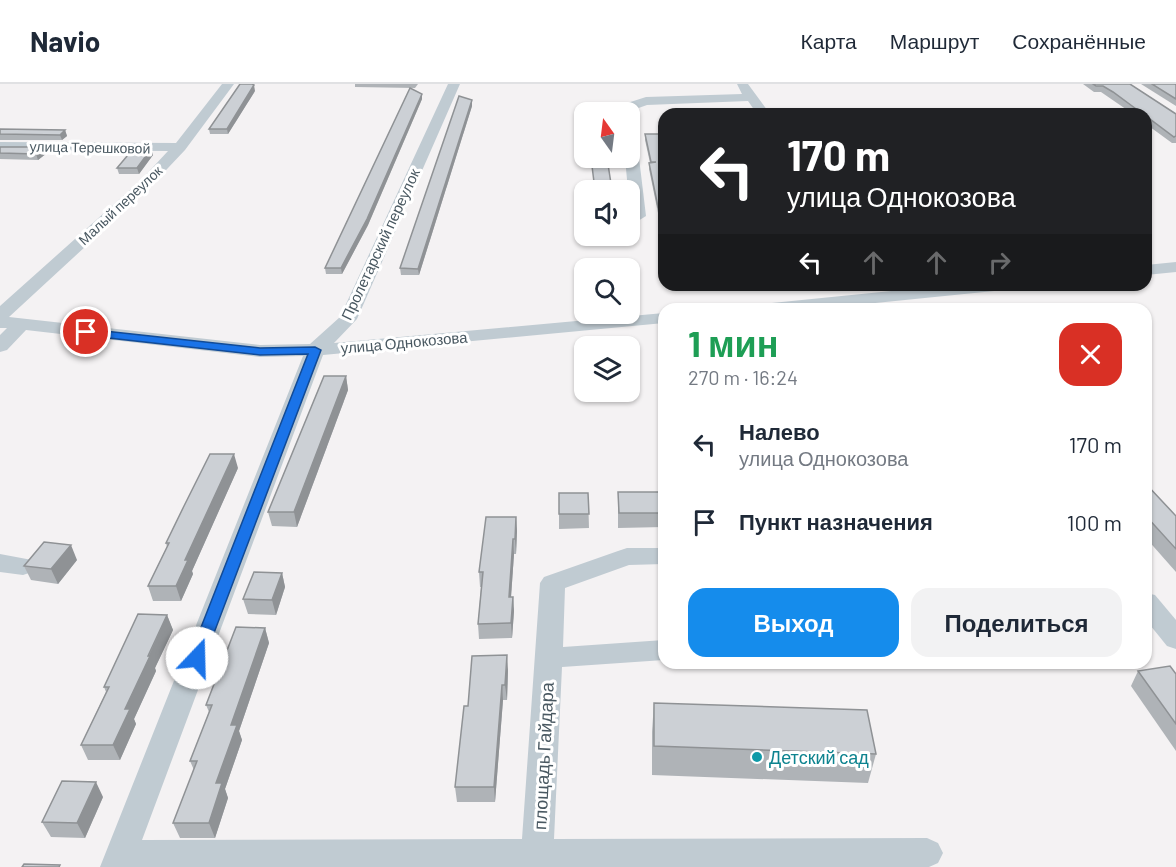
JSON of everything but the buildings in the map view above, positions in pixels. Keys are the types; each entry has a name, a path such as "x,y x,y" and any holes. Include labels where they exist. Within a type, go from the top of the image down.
{"street":[{"name":"Малый переулок","path":"0,316 146,183 180,147 228,84"},
{"name":"Пролетарский переулок","path":"119,861 315,350 348,319 454,84"},
{"path":"741,84 759,108"},
{"path":"640,103 646,101 751,97"},
{"name":"улица Терешковой","path":"0,146 180,147"},
{"path":"1152,269 1176,267"},
{"path":"832,303 954,291"},
{"name":"улица Однокозова","path":"0,322 260,351 315,350 658,319"},
{"path":"0,346 21,325"},
{"name":"площадь Гайдара","path":"537,854 553,583 627,557 658,556"},
{"path":"1152,609 1176,639"},
{"path":"548,658 658,650"},
{"path":"119,861 537,854 927,853"}],"place":[{"name":"Детский сад","path":"757,757"}],"route":[{"path":"86,332 260,351 315,350 197,658"}]}
